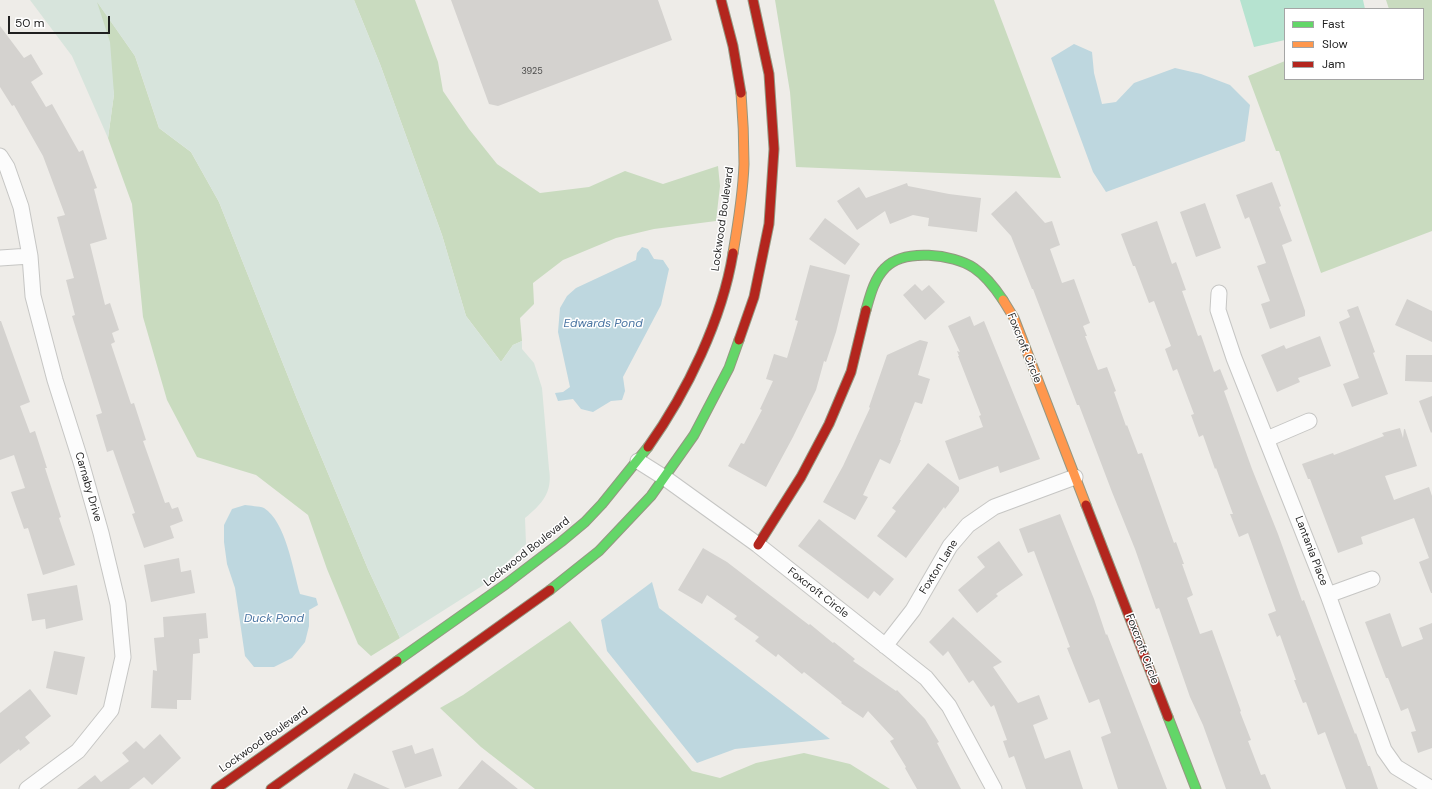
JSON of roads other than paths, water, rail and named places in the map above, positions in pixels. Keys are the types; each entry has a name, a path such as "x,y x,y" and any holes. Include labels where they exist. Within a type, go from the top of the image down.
{"main road":[{"name":"Lockwood Boulevard","path":"216,789 550,552 585,521 610,496 638,461 675,407 692,374 721,302 730,268 742,188 744,149 743,84 721,0"},
{"path":"271,789 524,610 576,570 600,550 634,515 665,478 686,448 706,415 740,344 763,264 773,196 774,128 766,82 765,46 753,0"},
{"name":"Foxcroft Circle","path":"758,545 803,476 830,421 850,374 872,289 885,267 902,257 925,255 956,259 981,273 1000,293 1014,318 1196,789"}],"street":[{"name":"Carnaby Drive","path":"0,156 7,166 22,207 30,256 33,296 55,380 87,484 118,604 123,657 111,710 78,751 27,789"},
{"path":"0,258 30,256"},
{"name":"Lantania Place","path":"1219,292 1218,310 1232,351 1328,595 1384,750 1396,767 1432,789"},
{"path":"1267,439 1309,420"},
{"name":"Foxcroft Circle","path":"638,461 665,478 758,545 926,678 949,706 994,789"},
{"name":"Foxton Lane","path":"885,646 913,610 950,546 968,525 994,507 1075,477"},
{"path":"1328,595 1372,579"}],"water":[{"path":"1074,44 1092,52 1094,73 1102,104 1116,102 1134,83 1175,68 1201,74 1230,85 1250,105 1245,141 1106,192 1093,172 1051,58"},
{"name":"Edwards Pond","path":"642,247 648,249 654,259 663,260 669,269 661,305 623,377 625,391 622,400 611,401 593,412 581,409 573,399 558,401 555,393 563,392 570,387 558,332 560,308 567,296 576,288 636,260 637,253"},
{"name":"Duck Pond","path":"245,505 264,508 272,515 278,524 288,547 300,594 316,598 318,605 309,610 309,626 305,642 292,658 274,667 254,667 245,656 235,588 227,564 224,542 224,525 232,509"},
{"path":"652,582 659,608 830,739 735,749 697,763 607,651 601,620"}]}
